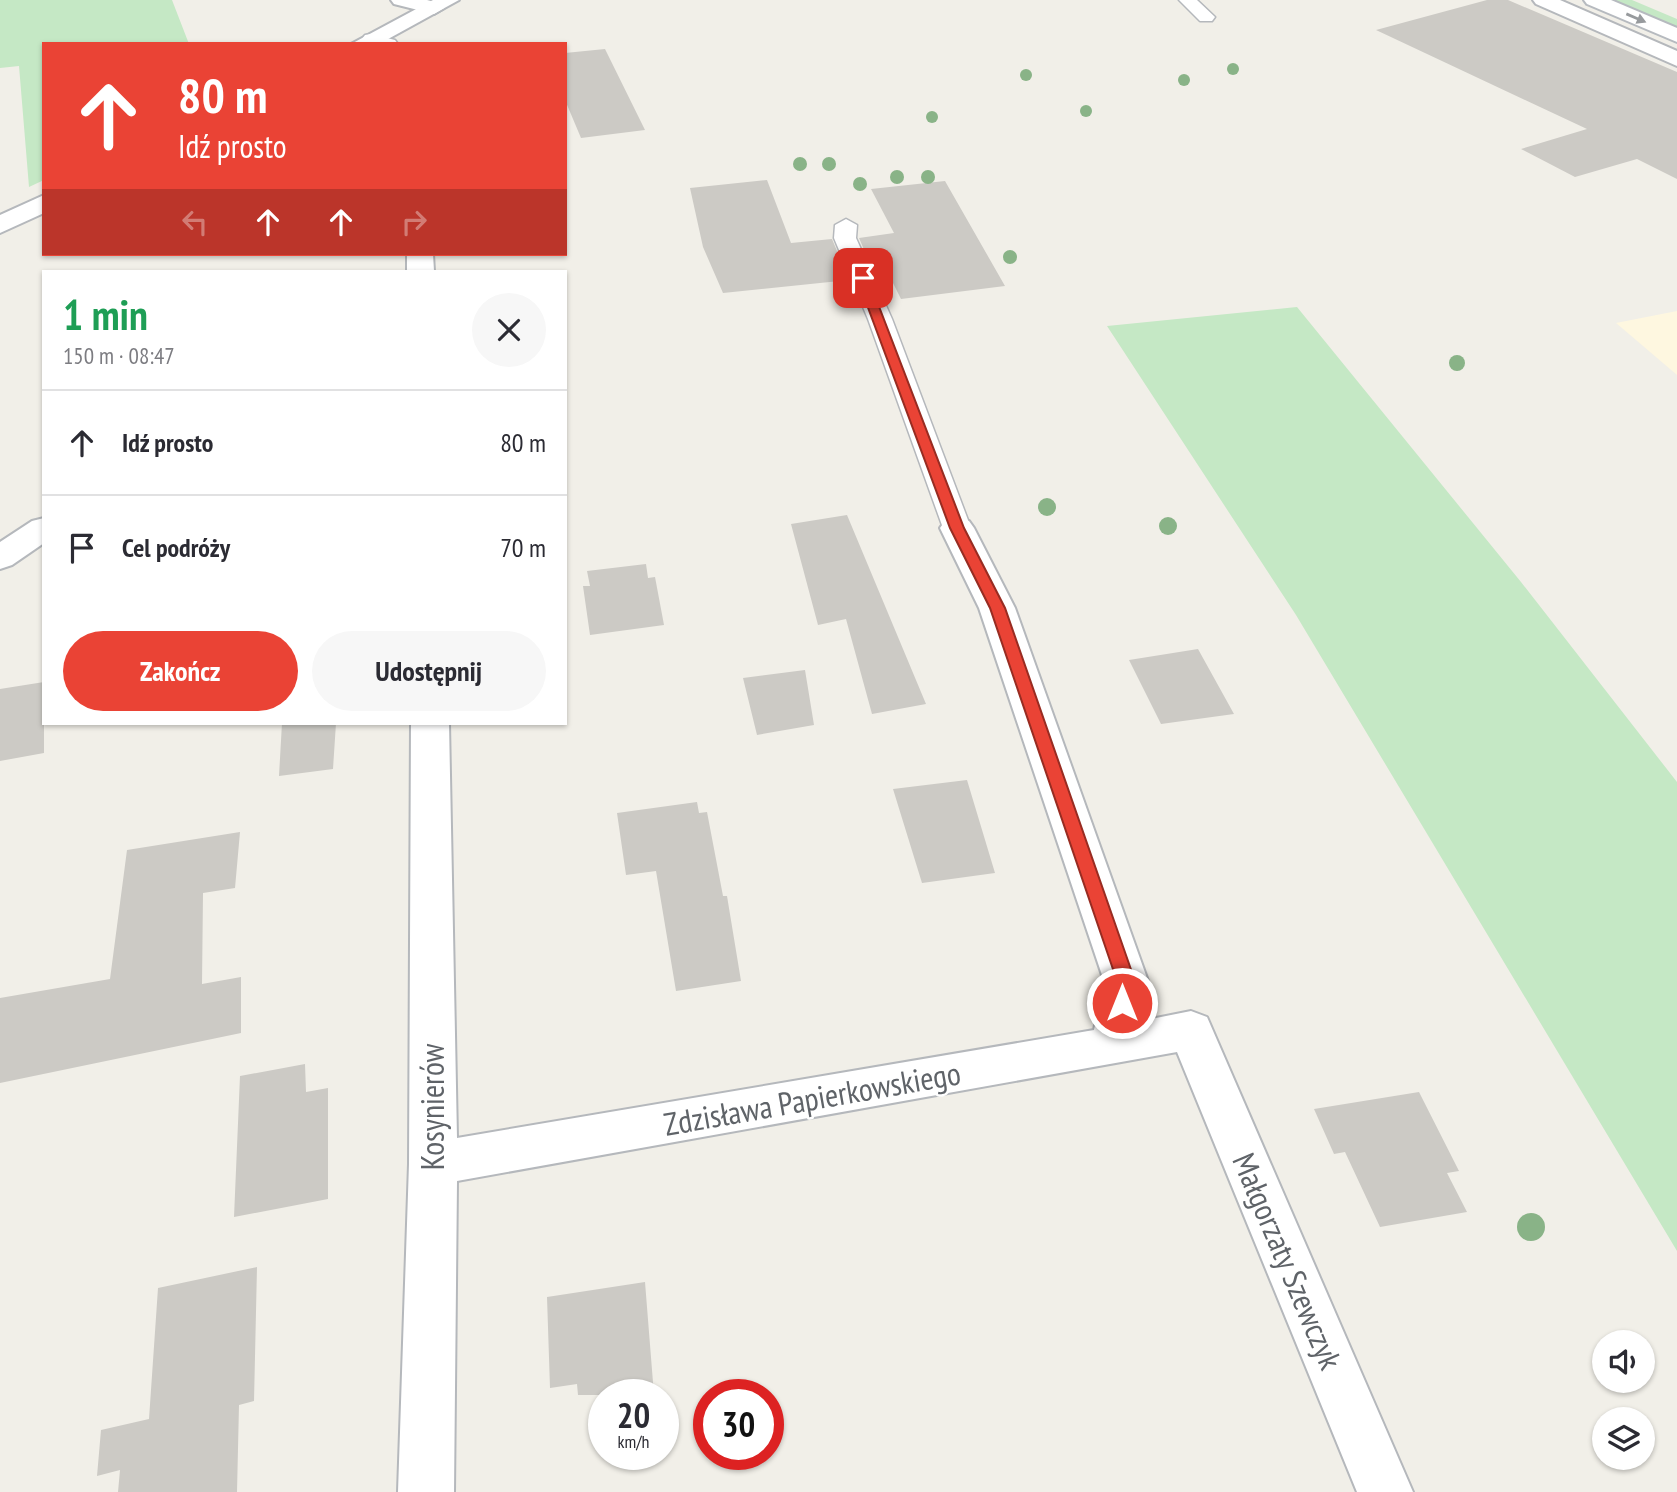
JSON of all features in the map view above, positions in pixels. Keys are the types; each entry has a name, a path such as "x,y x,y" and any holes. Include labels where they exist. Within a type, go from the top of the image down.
{"street":[{"path":"401,0 442,4"},
{"path":"1543,0 1677,59"},
{"path":"1594,0 1677,36"},
{"path":"374,42 442,4"},
{"path":"0,225 42,204"},
{"path":"0,558 42,528"},
{"path":"957,528 997,608 1126,981 1114,1046"},
{"name":"Kosynierów","path":"426,1492 433,1164 430,725"},
{"name":"Zdzisława Papierkowskiego","path":"433,1164 1114,1046 1191,1030"},
{"name":"Małgorzaty Szewczyk","path":"1191,1030 1385,1492"}],"lane":[{"path":"1187,0 1206,17"},
{"path":"846,225 845,238 880,318 911,409 957,528"}],"shaded area":[{"path":"1677,311 1677,375 1616,323"}],"green space":[{"path":"0,0 172,0 188,42 42,42 42,181 29,187 19,66 0,68"},
{"path":"1614,0 1632,0 1677,19 1677,27"},
{"path":"1297,307 1521,582 1677,782 1677,1251 1296,615 1107,326"}],"building":[{"path":"1487,0 1508,0 1677,72 1677,179 1637,159 1575,177 1521,149 1587,129 1376,30"},
{"path":"605,49 645,130 581,138 567,105 567,53"},
{"path":"767,180 791,243 832,239 849,280 723,293 703,247 690,188"},
{"path":"945,181 1005,286 901,299 889,275 876,277 859,238 894,233 871,189"},
{"path":"847,515 926,704 872,714 846,619 818,625 791,524"},
{"path":"646,564 648,578 655,577 664,625 590,635 583,586 590,586 587,571"},
{"path":"1198,649 1234,714 1161,724 1129,660"},
{"path":"805,670 814,725 757,735 743,678"},
{"path":"42,682 44,753 0,761 0,689"},
{"path":"282,725 336,725 333,769 279,776"},
{"path":"967,780 995,873 922,883 893,789"},
{"path":"697,802 699,813 707,812 723,896 727,896 741,981 676,991 656,871 626,875 617,813"},
{"path":"240,832 235,888 203,893 202,984 241,977 241,1033 0,1083 0,998 110,979 127,850"},
{"path":"305,1064 306,1092 328,1088 328,1199 234,1217 240,1076"},
{"path":"1419,1092 1459,1171 1447,1173 1467,1212 1380,1227 1345,1152 1334,1154 1314,1109"},
{"path":"257,1267 254,1401 239,1405 237,1492 118,1492 120,1470 97,1476 101,1430 149,1419 158,1288"},
{"path":"645,1282 653,1379 588,1379 588,1395 578,1395 577,1384 550,1388 547,1297"}],"route":[{"path":"863,278 957,528 997,608 1126,981 1122,1003"}]}
